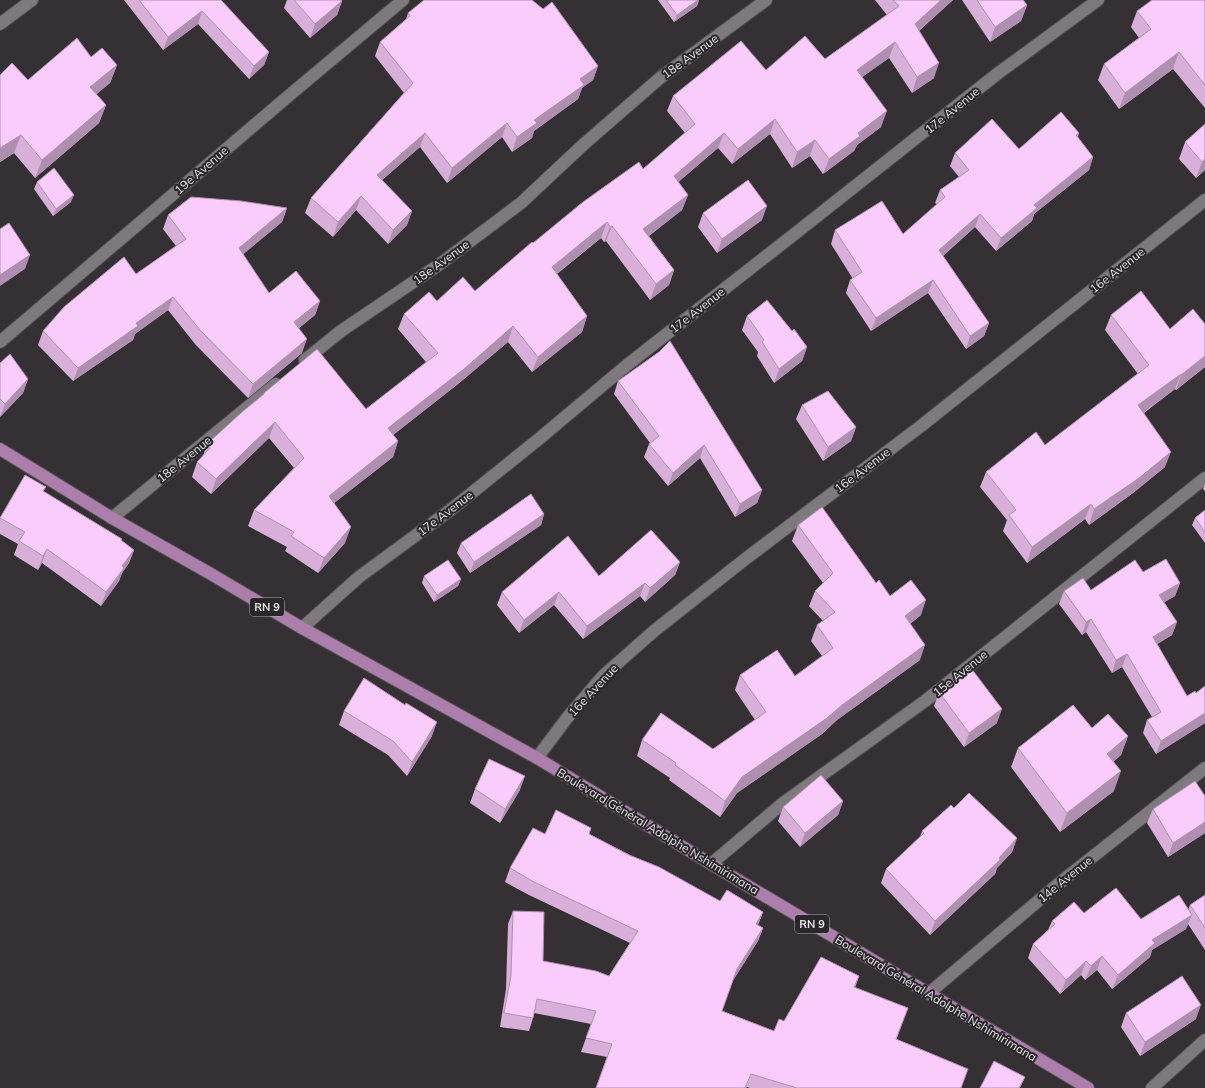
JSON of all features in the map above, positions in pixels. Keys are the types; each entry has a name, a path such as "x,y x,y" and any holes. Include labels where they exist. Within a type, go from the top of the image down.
{"main road":[{"name":"RN 9","path":"0,449 112,518 302,628 537,758"},
{"name":"Boulevard Général Adolphe Nshimirimana","path":"537,758 711,864 1088,1088"}],"street":[{"path":"0,24 32,0"},
{"name":"19e Avenue","path":"0,342 292,92 403,0"},
{"name":"18e Avenue","path":"298,365 341,331 440,264 521,202 584,144 660,78 766,0"},
{"name":"17e Avenue","path":"302,628 359,577 453,508 627,365 997,74 1098,0"},
{"name":"16e Avenue","path":"537,758 567,718 603,676 654,631 744,560 920,426 1205,200"},
{"name":"18e Avenue","path":"112,518 286,375"},
{"name":"15e Avenue","path":"711,864 783,803 925,701 1205,478"},
{"name":"14e Avenue","path":"929,993 1057,884 1205,768"},
{"path":"1152,1088 1205,1040"}],"building":[{"path":"139,0 221,0 269,52 254,66 202,11 168,37"},
{"path":"294,0 341,0 342,1 315,24"},
{"path":"424,0 532,0 543,9 552,2 598,66 580,79 584,85 534,120 537,123 517,137 507,123 452,168 425,133 377,175 412,211 393,230 361,196 338,222 311,198 413,83 380,42 410,16 408,13"},
{"path":"666,0 698,0 677,15"},
{"path":"893,0 941,0 915,24 939,63 917,77 895,42 857,70 887,111 858,133 860,136 829,159 815,140 797,152 775,119 738,149 724,133 674,176 688,195 643,229 674,270 656,284 612,226 610,227 607,222 552,267 587,316 538,357 513,326 464,369 388,428 398,441 329,496 351,527 324,558 291,536 294,532 254,510 304,458 275,422 216,479 197,462 210,448 207,444 264,393 317,349 366,409 438,353 404,314 429,292 437,301 463,277 475,291 532,242 533,243 583,202 639,162 643,169 695,124 673,96 741,41 766,70 805,36 825,59 899,6"},
{"path":"977,0 1023,0 1027,5 995,27"},
{"path":"1152,0 1205,0 1205,85 1179,52 1125,93 1104,64 1151,29 1137,11"},
{"path":"77,38 91,57 102,48 117,65 90,87 106,105 42,160 21,135 0,148 0,75 12,63 28,80"},
{"path":"1061,112 1079,133 1076,135 1093,157 1034,205 1037,208 1001,238 980,214 939,250 989,323 970,336 933,280 876,318 850,280 862,272 835,230 882,201 903,234 945,197 940,190 969,170 955,153 992,119 1019,149"},
{"path":"1205,124 1205,159 1202,162 1185,142"},
{"path":"54,168 74,195 56,209 37,182"},
{"path":"748,180 767,206 722,239 703,213"},
{"path":"191,197 241,201 287,208 239,248 269,293 296,271 320,301 294,322 307,339 253,384 200,330 173,297 136,323 138,326 78,368 43,331 64,307 124,257 136,274 186,239 168,215"},
{"path":"9,223 30,255 0,275 0,229"},
{"path":"1141,291 1170,329 1193,309 1205,324 1205,356 1138,405 1171,452 1139,478 1094,509 1091,504 1032,547 1009,515 1016,510 986,472 1036,432 1045,445 1149,365 1111,315"},
{"path":"767,300 792,331 794,329 807,347 779,369 762,342 764,340 747,316"},
{"path":"670,341 762,490 740,504 704,445 673,473 649,444 659,436 618,381 659,352"},
{"path":"10,354 28,379 5,404 0,399 0,363"},
{"path":"828,391 856,427 828,447 802,405"},
{"path":"25,475 46,487 43,491 122,539 121,540 134,550 122,566 124,568 106,592 47,549 43,556 19,541 25,532 0,518"},
{"path":"531,494 544,514 474,562 461,543"},
{"path":"822,507 876,583 879,580 890,596 911,580 926,600 905,616 925,645 842,705 827,718 742,777 725,801 675,765 676,763 642,740 661,713 713,749 766,712 740,675 777,650 795,676 833,648 817,625 835,612 815,591 833,573 798,525"},
{"path":"1205,510 1205,532 1195,518"},
{"path":"651,530 680,562 650,588 645,583 587,626 559,592 524,620 502,592 568,536 599,576"},
{"path":"1166,559 1180,583 1159,595 1177,622 1153,637 1187,696 1195,691 1196,693 1205,686 1205,713 1161,741 1147,720 1161,712 1127,654 1116,660 1091,619 1086,622 1064,591 1083,578 1091,590 1135,560 1143,572"},
{"path":"448,560 461,579 437,595 424,576"},
{"path":"971,668 1002,709 969,733 939,692"},
{"path":"364,678 405,705 406,703 437,722 412,762 393,741 344,711"},
{"path":"1073,705 1092,728 1108,714 1128,736 1107,754 1121,771 1067,813 1018,748"},
{"path":"489,759 525,776 505,809 475,789"},
{"path":"821,775 843,801 805,833 783,807"},
{"path":"1195,781 1205,796 1205,822 1173,843 1153,809"},
{"path":"969,793 1017,838 999,858 1000,860 935,921 886,869 924,833 922,831 951,805 954,808"},
{"path":"556,810 591,828 589,834 629,855 659,867 720,901 727,890 763,912 756,924 763,928 737,969 722,1011 774,1031 779,1019 784,1021 821,957 859,976 854,987 908,1008 896,1039 968,1069 961,1088 797,1088 751,1074 745,1088 596,1088 612,1044 586,1038 596,1011 537,999 533,1018 504,1013 511,976 513,911 544,912 543,961 596,971 609,976 638,931 534,882 510,868 533,828 545,834"},
{"path":"1116,888 1141,919 1179,895 1192,915 1152,940 1155,943 1118,975 1102,956 1091,966 1086,961 1066,980 1033,944 1055,924 1052,921 1074,902 1084,913"},
{"path":"1205,895 1205,928 1190,905"},
{"path":"1182,976 1201,1005 1145,1042 1126,1013"},
{"path":"994,1061 1025,1077 1019,1088 980,1088"}]}
